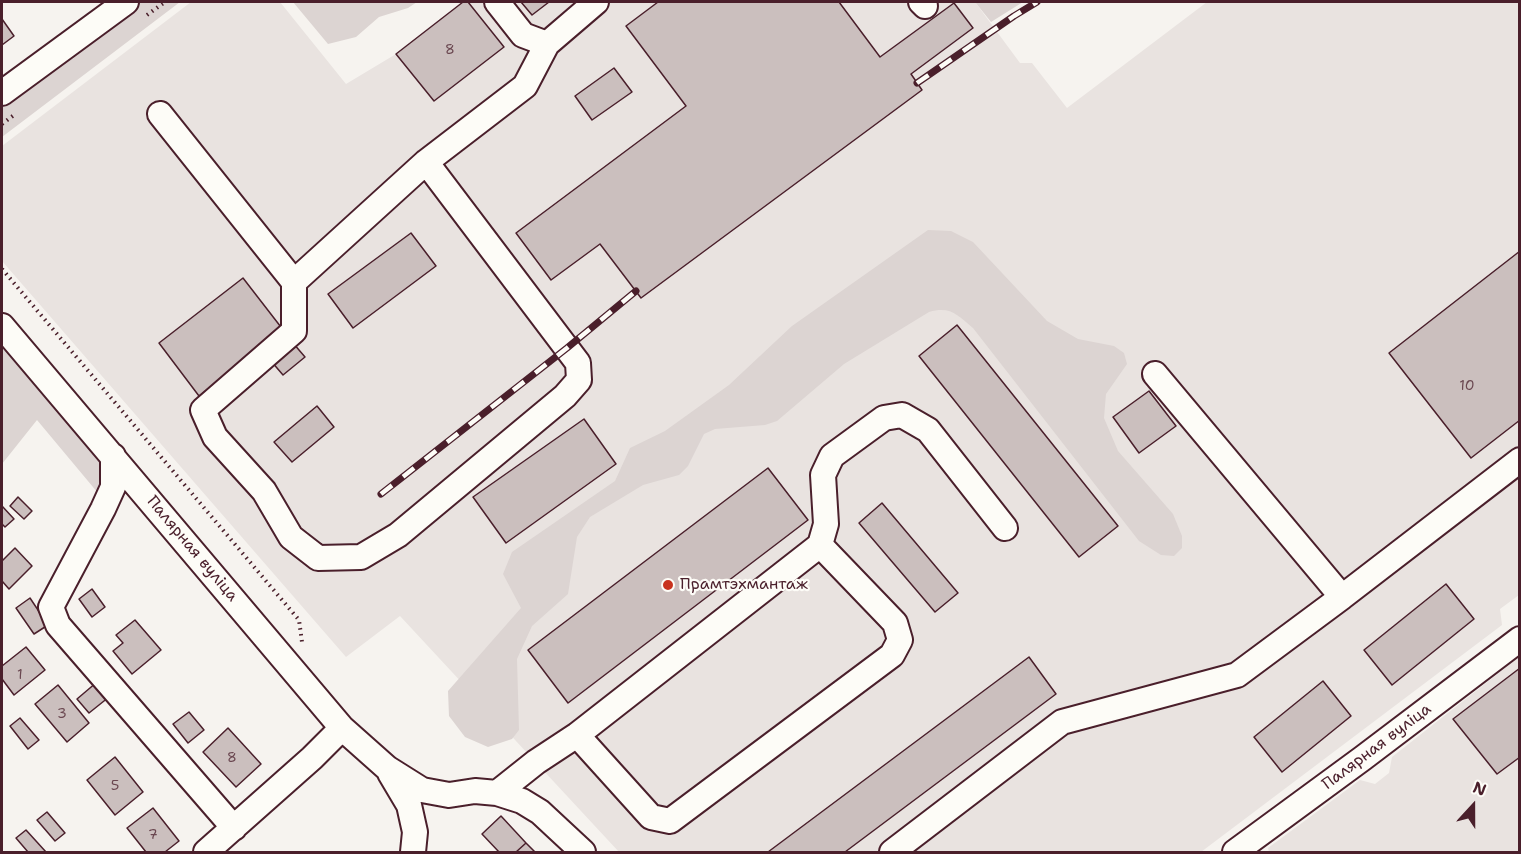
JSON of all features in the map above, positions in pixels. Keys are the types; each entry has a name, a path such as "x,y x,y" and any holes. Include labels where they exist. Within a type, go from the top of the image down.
{"street":[{"path":"2,93 126,2"},
{"path":"497,2 523,35 547,44"},
{"path":"294,282 426,162 525,86 547,44 596,2"},
{"path":"160,114 294,282 294,331 203,410 215,437 264,491 291,537 318,558 361,557 398,536 565,396 579,380 578,363 426,162"},
{"name":"Палярная вуліца","path":"2,326 342,728 387,768 422,790 449,795 475,791 497,793 522,801 540,812 583,852"},
{"path":"1155,374 1342,597"},
{"path":"497,793 536,762 577,735 820,545 826,524 823,475 832,456 884,418 902,415 928,430 1005,528"},
{"path":"113,456 113,487 51,607 58,625 234,828"},
{"path":"892,852 1062,722 1238,675 1520,460"},
{"path":"577,735 651,817 670,821 892,655 900,640 895,623 820,545"},
{"name":"Палярная вуліца","path":"1234,852 1520,639"},
{"path":"206,852 312,758 342,728"},
{"name":"Палярная вуліца","path":"387,768 409,805 415,832 414,852"}],"path":[{"path":"2,269 299,620 302,643"}],"shaded area":[{"path":"136,2 180,2 2,137 2,100"},
{"path":"191,2 280,2 346,84 396,54 463,2 975,2 1020,63 1032,63 1067,108 1207,2 1519,2 1519,595 1500,609 1502,625 1201,852 619,852 400,616 346,657 2,261 2,146"},
{"path":"293,2 417,2 408,8 379,17 356,37 328,44"},
{"path":"975,2 1023,2 991,22"},
{"path":"928,230 951,231 973,242 1047,321 1078,339 1114,346 1124,353 1127,364 1106,394 1104,418 1118,451 1173,514 1182,536 1182,548 1174,556 1161,555 1139,541 973,328 948,311 929,312 844,364 777,421 765,425 715,429 704,434 688,466 679,475 643,485 590,517 577,537 568,594 532,626 517,659 519,730 512,739 488,747 465,737 449,716 448,691 521,608 503,574 512,552 615,481 630,448 665,431 729,385 792,326"},
{"path":"2,346 104,466 103,499 37,420 2,464"},
{"path":"1519,657 1519,852 1269,852 1268,848 1360,780 1375,784 1389,773 1392,757"}],"building":[{"path":"463,2 468,2 504,47 434,101 396,54"},
{"path":"521,2 549,2 532,15"},
{"path":"658,2 839,2 880,57 954,3 973,28 911,74 922,90 641,298 600,244 551,280 516,233 686,106 626,26"},
{"path":"2,19 14,36 2,45"},
{"path":"614,68 632,92 592,120 575,96"},
{"path":"411,233 436,266 353,328 328,294"},
{"path":"1520,251 1520,420 1471,458 1389,353"},
{"path":"243,278 284,331 199,396 159,343"},
{"path":"957,325 1118,526 1079,557 919,356"},
{"path":"293,343 305,357 283,375 271,361"},
{"path":"1149,391 1176,426 1139,453 1113,417"},
{"path":"317,406 334,427 292,462 274,442"},
{"path":"584,419 616,464 506,543 473,497"},
{"name":"Прамтэхмантаж","path":"768,468 808,520 568,703 528,650"},
{"path":"18,497 32,511 24,519 10,506"},
{"path":"882,503 958,593 935,612 859,523"},
{"path":"2,506 14,519 5,527 2,524"},
{"path":"15,548 32,566 9,589 2,581 2,561"},
{"path":"1446,584 1474,619 1392,685 1364,650"},
{"path":"92,589 105,607 92,617 79,599"},
{"path":"30,598 48,625 34,634 16,608"},
{"path":"135,620 161,650 132,674 113,651 123,643 116,635"},
{"path":"26,647 45,670 14,695 2,679 2,666"},
{"path":"1029,657 1056,694 845,852 768,852"},
{"path":"1520,668 1520,757 1497,774 1453,719"},
{"path":"1323,681 1351,716 1282,772 1254,737"},
{"path":"97,682 109,697 89,713 77,699"},
{"path":"58,685 89,723 67,742 35,704"},
{"path":"189,712 204,730 188,743 173,724"},
{"path":"20,718 39,740 28,749 10,726"},
{"path":"228,728 261,764 236,787 203,752"},
{"path":"115,757 143,792 115,815 87,780"},
{"path":"153,808 179,841 165,852 146,852 127,828"},
{"path":"47,812 65,833 55,841 37,820"},
{"path":"501,816 526,843 516,852 499,852 482,834"},
{"path":"26,830 46,852 28,852 16,838"},
{"path":"526,843 535,852 516,852"}],"railway":[{"path":"917,83 1037,2"},
{"path":"381,494 636,291"}],"place":[{"name":"Прамтэхмантаж","path":"668,585"}]}
